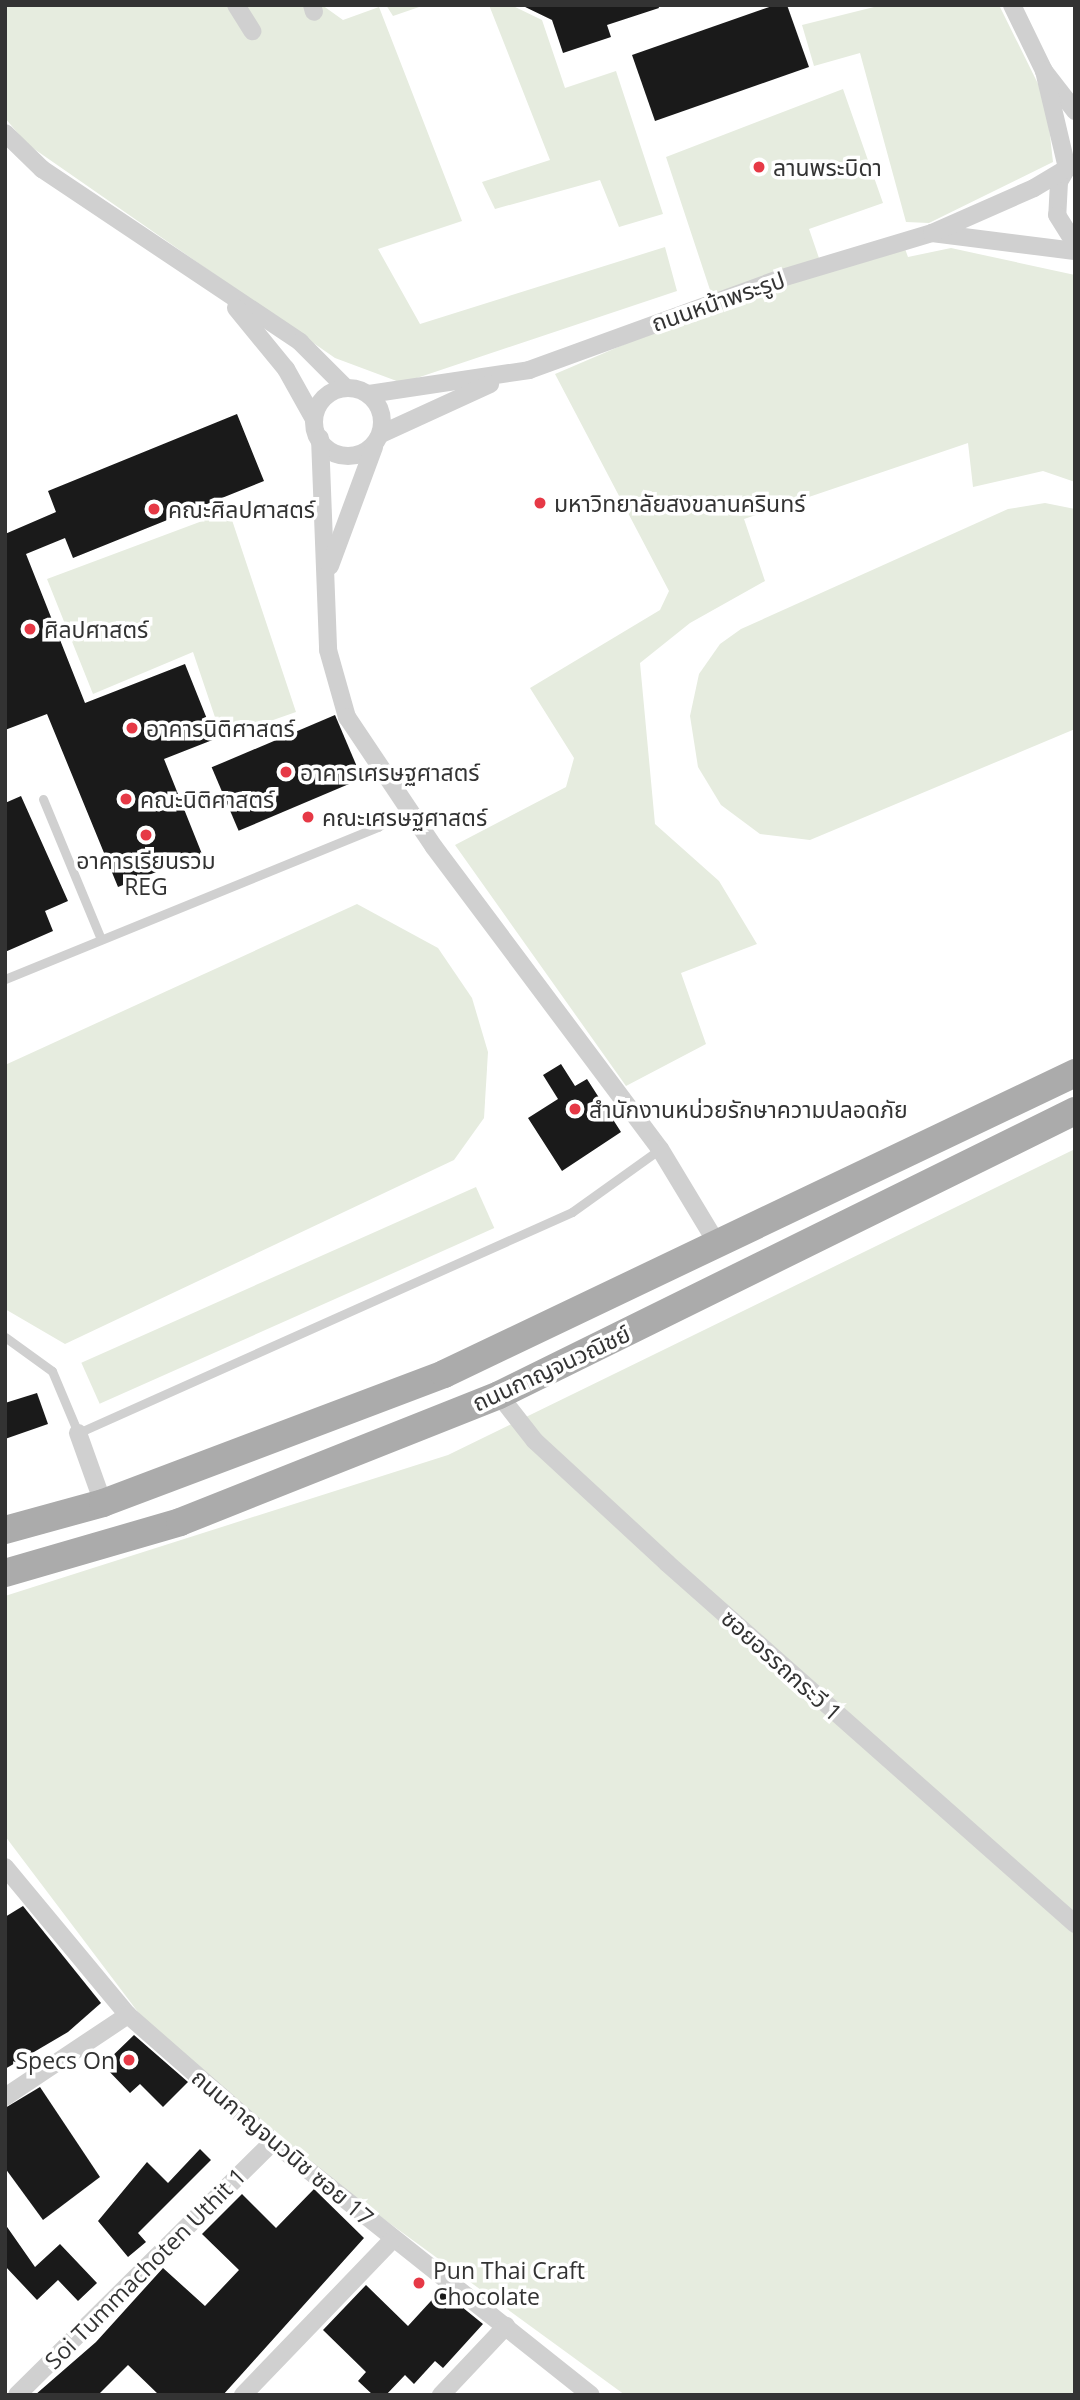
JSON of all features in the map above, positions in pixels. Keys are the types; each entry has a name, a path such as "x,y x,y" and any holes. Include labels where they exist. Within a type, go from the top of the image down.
{"main road":[{"name":"ถนนกาญจนวณิชย์","path":"5,1530 103,1503 444,1374 1075,1073"},
{"name":"ถนนกาญจนวณิชย์","path":"5,1573 180,1522 499,1395 1075,1111"},
{"path":"718,1245 738,1278"}],"street":[{"path":"236,5 252,31"},
{"path":"1014,7 1044,71 1071,164 1059,182 1057,215 1075,244"},
{"path":"1044,71 1075,111"},
{"path":"5,133 42,169 300,342 344,386 369,394 379,411 377,440 328,573"},
{"name":"ถนนหน้าพระรูป","path":"377,440 506,376 932,233 1071,164"},
{"name":"ถนนหน้าพระรูป","path":"932,233 1075,251"},
{"path":"222,292 272,349 314,419 320,438 328,573 328,650 338,694 365,751 660,1149 718,1245"},
{"name":"ถนนหน้าพระรูป","path":"369,394 506,376"},
{"path":"314,419 323,398 344,386"},
{"path":"320,438 344,457 377,440"},
{"name":"ซอยอรรถกระวี 1","path":"499,1395 535,1441 667,1563 1075,1924"},
{"path":"78,1433 103,1503"},
{"name":"ถนนกาญจนวนิช ซอย 17","path":"5,1867 128,2015 273,2142 592,2395"},
{"path":"5,2097 128,2015"},
{"name":"Soi Tummachoten Uthit 1","path":"17,2395 273,2142"},
{"path":"243,2395 393,2239"},
{"path":"441,2395 506,2326"}],"lane":[{"path":"43,799 101,939"},
{"path":"5,979 378,827 407,809"},
{"path":"5,1337 52,1371 78,1433 572,1212 660,1149"}],"shaded area":[{"path":"5,5 322,5 343,20 379,7 462,221 378,249 420,324 665,247 677,291 402,383 335,358 27,144 5,118"},
{"path":"386,5 425,5 393,16"},
{"path":"489,5 511,5 542,20 565,88 616,71 663,214 619,227 600,180 495,209 482,182 550,160"},
{"path":"882,5 999,5 1046,100 1053,162 929,223 906,222 860,53 814,66 802,25"},
{"path":"843,89 883,203 809,229 820,261 713,299 666,157"},
{"path":"904,246 908,257 951,248 1075,275 1075,482 1043,471 973,487 968,443 744,519 765,581 690,623 640,663 655,824 719,881 757,944 681,973 706,1044 626,1086 455,845 566,787 574,758 530,688 660,610 669,591 555,374 679,321"},
{"path":"1045,503 1075,509 1075,729 810,840 760,834 721,805 698,767 690,716 699,674 720,644 741,629 1008,509"},
{"path":"229,511 296,712 222,738 193,652 93,694 47,579"},
{"path":"357,904 438,948 472,998 488,1052 484,1118 454,1160 65,1344 5,1309 5,1065"},
{"path":"1075,1149 1075,2395 625,2395 322,2174 147,2024 5,1836 5,1596 448,1455"},
{"path":"476,1187 494,1228 100,1404 81,1363"}],"building":[{"path":"521,5 658,5 659,8 607,25 611,37 563,53 552,20"},
{"path":"775,5 787,5 809,67 655,121 632,55"},
{"path":"237,414 264,481 73,558 65,538 26,554 85,703 185,664 215,739 164,759 202,854 118,887 47,714 5,730 5,534 56,512 48,491"},
{"name":"อาคารเศรษฐศาสตร์","path":"335,715 362,779 239,831 212,767"},
{"path":"21,796 68,901 45,911 53,931 5,952 5,803"},
{"name":"สำนักงานหน่วยรักษาความปลอดภัย","path":"561,1064 575,1086 587,1079 621,1132 562,1171 528,1118 558,1099 543,1075"},
{"path":"37,1393 48,1424 5,1439 5,1403"},
{"path":"23,1906 101,2003 68,2032 5,2069 5,1917"},
{"path":"134,2035 188,2082 163,2107 140,2084 130,2093 103,2065"},
{"path":"40,2087 100,2177 43,2220 5,2168 5,2108"},
{"path":"200,2149 211,2160 138,2233 146,2242 128,2257 98,2221 147,2162 168,2183"},
{"path":"314,2189 364,2238 223,2395 159,2395 128,2365 98,2395 35,2395 96,2342 163,2268 205,2306 239,2270 202,2234 242,2194 276,2228"},
{"path":"5,2224 35,2267 60,2244 97,2283 78,2301 58,2280 37,2300 5,2266"},
{"path":"366,2285 408,2326 441,2290 483,2324 443,2368 435,2361 414,2384 405,2375 386,2395 373,2395 358,2381 366,2372 323,2330"}],"place":[{"name":"ลานพระบิดา","path":"759,167"},
{"name":"มหาวิทยาลัยสงขลานครินทร์","path":"540,503"},
{"name":"คณะศิลปศาสตร์","path":"154,509"},
{"name":"ศิลปศาสตร์","path":"30,629"},
{"name":"อาคารนิติศาสตร์","path":"132,728"},
{"name":"อาคารเศรษฐศาสตร์","path":"286,772"},
{"name":"คณะนิติศาสตร์","path":"126,799"},
{"name":"คณะเศรษฐศาสตร์","path":"308,817"},
{"name":"อาคารเรียนรวม REG","path":"146,835"},
{"name":"สำนักงานหน่วยรักษาความปลอดภัย","path":"575,1109"},
{"name":"Specs On","path":"129,2060"},
{"name":"Pun Thai Craft Chocolate","path":"419,2283"}]}
